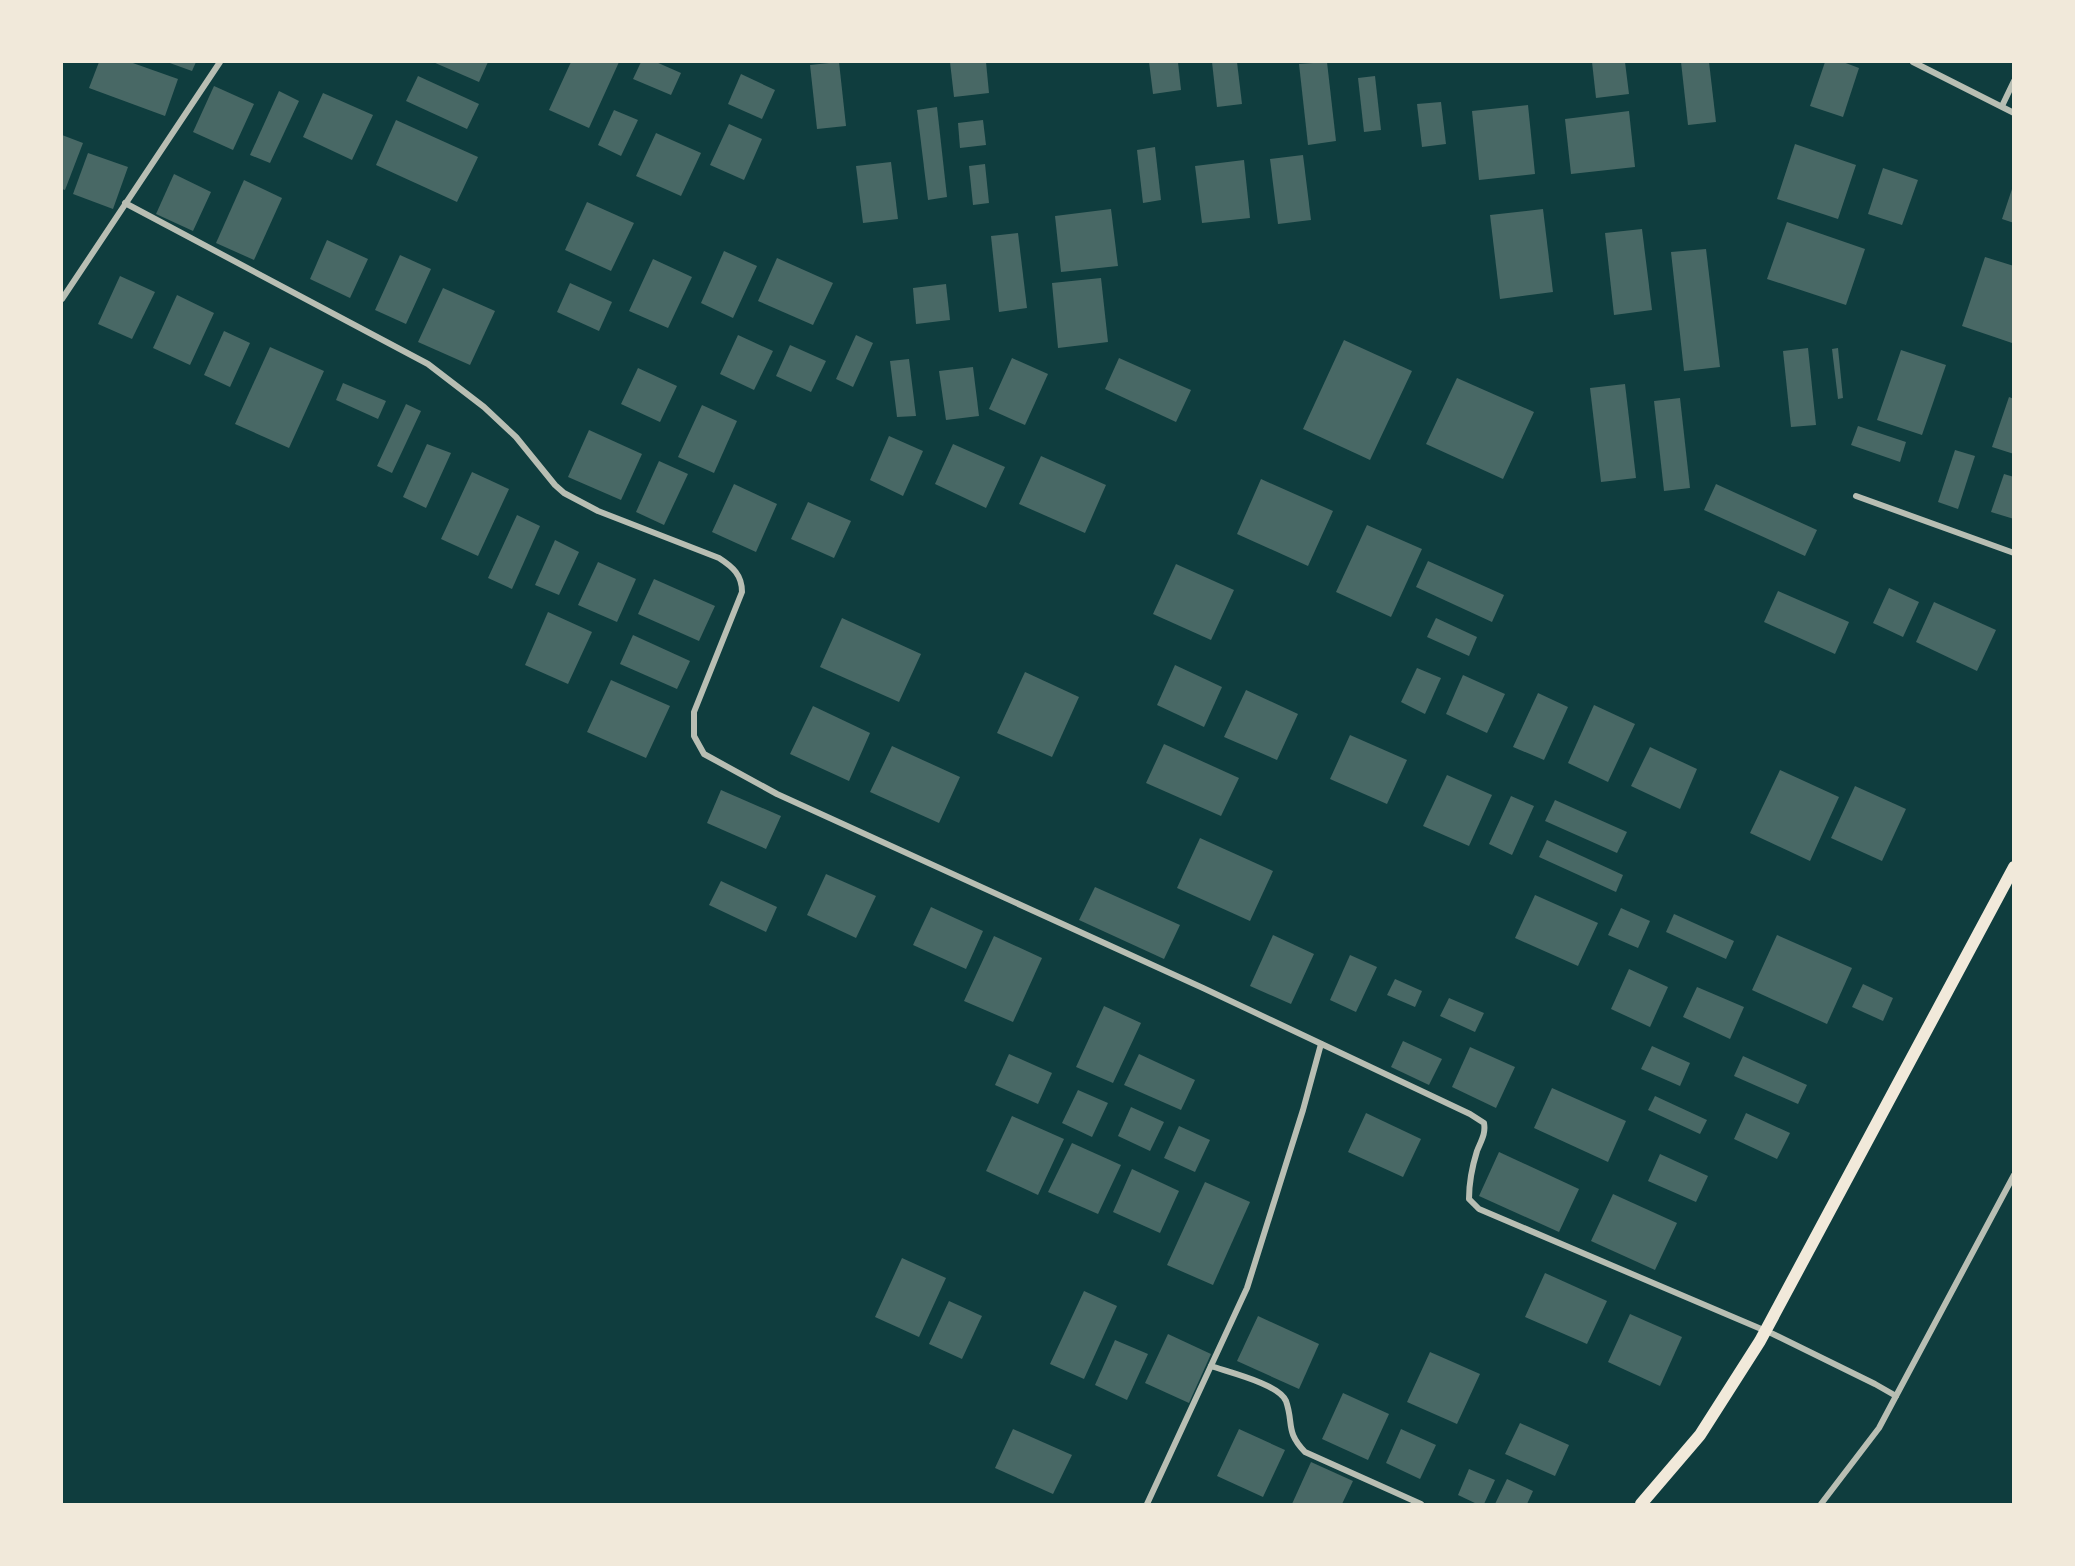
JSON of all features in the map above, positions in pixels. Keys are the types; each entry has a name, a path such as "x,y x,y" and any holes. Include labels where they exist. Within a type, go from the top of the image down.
{"main road":[{"path":"1641,1504 1700,1435 1769,1333 2013,867"}],"street":[{"path":"62,299 220,62"},
{"path":"1913,62 2013,113"},
{"path":"2002,106 2013,81"},
{"path":"124,203 428,364 484,407 516,437 550,480 564,493 598,511 719,558 732,566 742,583 742,592 694,712 694,736 704,754 777,794 1192,983 1454,1106 1484,1123 1485,1130 1469,1185 1469,1199 1479,1209 1769,1333 1896,1396"},
{"path":"1856,496 2013,553"},
{"path":"1147,1504 1247,1288 1304,1110 1321,1044"},
{"path":"1821,1504 1879,1428 2013,1175"},
{"path":"1211,1366 1271,1387 1285,1398 1290,1429 1295,1442 1305,1452 1421,1504"}],"building":[{"path":"99,62 130,62 178,79 165,116 89,88"},
{"path":"167,62 196,62 192,71"},
{"path":"433,62 488,62 479,82"},
{"path":"571,62 619,62 589,128 549,110"},
{"path":"641,62 656,62 681,73 671,95 633,79"},
{"path":"839,62 846,126 817,129 810,65"},
{"path":"950,62 986,62 989,93 954,97"},
{"path":"1149,62 1178,62 1181,90 1153,94"},
{"path":"1212,62 1237,62 1242,104 1217,107"},
{"path":"1327,62 1336,141 1308,145 1299,64"},
{"path":"1592,62 1625,62 1629,94 1596,98"},
{"path":"1681,62 1709,62 1716,122 1688,125"},
{"path":"1825,62 1843,62 1859,68 1843,117 1810,106"},
{"path":"741,74 775,90 762,119 728,104"},
{"path":"418,76 479,104 467,129 406,101"},
{"path":"1375,76 1381,130 1364,132 1358,78"},
{"path":"214,86 254,104 233,150 193,132"},
{"path":"279,91 299,101 270,163 250,155"},
{"path":"323,93 373,115 352,160 303,137"},
{"path":"1441,102 1446,144 1422,147 1417,104"},
{"path":"1528,105 1535,174 1479,180 1472,111"},
{"path":"937,107 947,197 928,200 917,110"},
{"path":"614,110 638,120 621,156 598,145"},
{"path":"1629,111 1635,167 1571,174 1565,119"},
{"path":"396,120 478,157 457,202 376,165"},
{"path":"983,120 986,145 960,148 958,123"},
{"path":"729,124 762,139 744,180 710,165"},
{"path":"656,133 701,153 681,196 636,176"},
{"path":"62,135 83,143 65,190 62,189"},
{"path":"1795,144 1856,165 1838,219 1777,199"},
{"path":"1155,147 1161,200 1143,203 1137,150"},
{"path":"88,153 128,167 113,209 73,194"},
{"path":"1303,155 1311,220 1278,224 1270,159"},
{"path":"1244,160 1250,218 1202,223 1195,166"},
{"path":"891,162 898,219 863,223 856,166"},
{"path":"985,164 989,203 973,205 969,166"},
{"path":"1883,168 1918,180 1902,225 1868,214"},
{"path":"174,174 211,192 193,231 156,214"},
{"path":"244,180 282,198 254,260 216,243"},
{"path":"2014,186 2014,223 2002,219"},
{"path":"587,202 634,223 611,271 565,250"},
{"path":"1111,209 1118,266 1061,272 1055,216"},
{"path":"1543,209 1553,292 1500,299 1490,215"},
{"path":"1787,222 1865,249 1846,305 1767,279"},
{"path":"1642,229 1652,310 1614,315 1605,233"},
{"path":"1018,233 1027,308 999,312 991,236"},
{"path":"327,240 368,259 350,298 310,279"},
{"path":"1706,249 1720,367 1684,371 1671,252"},
{"path":"724,251 757,266 733,318 701,303"},
{"path":"400,255 431,269 406,324 375,310"},
{"path":"1985,257 2014,266 2012,343 1962,326"},
{"path":"777,258 833,283 813,325 758,301"},
{"path":"653,259 692,277 668,328 629,311"},
{"path":"120,276 155,292 132,339 98,324"},
{"path":"1101,278 1108,342 1058,348 1052,283"},
{"path":"570,283 612,302 599,331 557,312"},
{"path":"946,284 950,320 916,324 913,288"},
{"path":"443,288 495,311 470,365 418,342"},
{"path":"177,295 214,313 190,365 153,348"},
{"path":"224,331 250,343 230,387 204,375"},
{"path":"738,335 773,351 754,390 720,374"},
{"path":"856,335 873,343 853,387 836,379"},
{"path":"1344,340 1412,371 1370,460 1303,429"},
{"path":"790,345 826,361 811,392 776,376"},
{"path":"270,347 324,371 289,448 235,424"},
{"path":"1808,348 1816,425 1791,427 1783,351"},
{"path":"1838,348 1843,398 1838,399 1832,349"},
{"path":"1901,350 1946,365 1922,435 1877,420"},
{"path":"1012,358 1048,374 1025,425 989,409"},
{"path":"1119,358 1191,390 1176,422 1105,389"},
{"path":"909,359 916,416 897,417 890,361"},
{"path":"973,367 979,416 946,420 939,371"},
{"path":"638,368 677,386 660,422 621,404"},
{"path":"1457,378 1534,412 1503,479 1426,444"},
{"path":"343,383 386,401 378,419 336,400"},
{"path":"1625,384 1636,478 1601,482 1590,388"},
{"path":"2009,397 2014,399 2014,454 1992,447"},
{"path":"1680,398 1690,488 1664,491 1654,401"},
{"path":"406,404 421,411 392,473 377,466"},
{"path":"702,405 737,421 714,473 678,457"},
{"path":"1858,426 1906,442 1900,462 1851,445"},
{"path":"589,430 642,454 621,500 568,477"},
{"path":"889,436 923,451 903,496 870,480"},
{"path":"427,444 451,453 426,508 403,497"},
{"path":"953,444 1005,467 986,508 935,484"},
{"path":"1955,450 1975,456 1958,509 1938,502"},
{"path":"1041,456 1106,485 1085,533 1019,504"},
{"path":"659,461 688,474 664,525 636,512"},
{"path":"472,472 509,489 478,556 441,539"},
{"path":"2004,474 2014,477 2014,519 1991,512"},
{"path":"1261,479 1333,511 1308,566 1237,534"},
{"path":"734,484 777,504 756,552 712,532"},
{"path":"1716,484 1817,530 1805,556 1704,510"},
{"path":"808,502 851,521 834,558 791,539"},
{"path":"517,515 540,526 512,589 488,578"},
{"path":"1367,525 1422,549 1391,617 1336,592"},
{"path":"555,540 579,552 559,595 535,585"},
{"path":"1428,561 1504,595 1492,622 1416,587"},
{"path":"598,562 636,579 617,622 578,605"},
{"path":"1176,564 1234,590 1211,640 1153,614"},
{"path":"654,579 715,606 699,641 638,614"},
{"path":"1889,588 1919,602 1903,637 1873,623"},
{"path":"1778,591 1849,622 1835,654 1764,622"},
{"path":"1934,602 1996,630 1977,671 1916,642"},
{"path":"548,612 592,632 568,684 525,665"},
{"path":"842,618 921,654 899,702 820,667"},
{"path":"1436,618 1477,637 1469,656 1427,637"},
{"path":"633,635 690,661 677,689 620,664"},
{"path":"1175,665 1222,687 1204,727 1157,705"},
{"path":"1417,668 1441,678 1425,714 1401,702"},
{"path":"1025,672 1079,697 1052,757 997,733"},
{"path":"1463,675 1505,694 1487,733 1446,714"},
{"path":"611,680 670,706 646,758 587,732"},
{"path":"1246,690 1298,714 1277,760 1224,737"},
{"path":"1538,693 1568,707 1544,760 1513,747"},
{"path":"1594,705 1635,724 1608,782 1568,763"},
{"path":"813,706 870,733 849,781 790,754"},
{"path":"1350,735 1407,760 1387,804 1330,779"},
{"path":"1164,744 1239,778 1221,816 1146,783"},
{"path":"892,746 960,777 939,823 870,792"},
{"path":"1650,747 1697,769 1680,809 1631,786"},
{"path":"1780,770 1839,797 1810,861 1750,833"},
{"path":"1447,775 1492,795 1469,846 1423,826"},
{"path":"1855,786 1906,809 1882,861 1831,838"},
{"path":"721,790 781,816 766,849 707,823"},
{"path":"1511,796 1534,806 1512,855 1489,844"},
{"path":"1555,800 1627,832 1617,853 1545,821"},
{"path":"1200,838 1273,871 1250,921 1177,888"},
{"path":"1547,840 1623,875 1616,892 1539,857"},
{"path":"826,874 876,896 856,938 807,915"},
{"path":"721,881 777,907 766,932 709,905"},
{"path":"1095,887 1180,925 1164,959 1079,920"},
{"path":"1535,895 1598,923 1578,966 1515,938"},
{"path":"931,907 983,931 966,969 913,945"},
{"path":"1621,908 1650,921 1638,948 1608,935"},
{"path":"1674,914 1734,941 1726,959 1666,932"},
{"path":"1273,935 1314,954 1291,1004 1250,986"},
{"path":"1777,935 1852,968 1827,1024 1752,990"},
{"path":"994,936 1042,958 1013,1022 964,1001"},
{"path":"1350,955 1377,967 1356,1012 1330,1000"},
{"path":"1629,969 1668,987 1650,1027 1611,1009"},
{"path":"1395,979 1422,991 1415,1007 1387,995"},
{"path":"1863,984 1893,998 1883,1021 1852,1007"},
{"path":"1697,987 1744,1007 1730,1039 1683,1017"},
{"path":"1449,998 1484,1013 1475,1032 1440,1016"},
{"path":"1104,1006 1141,1023 1113,1083 1076,1067"},
{"path":"1403,1041 1442,1059 1429,1085 1391,1067"},
{"path":"1652,1046 1690,1063 1680,1086 1641,1069"},
{"path":"1470,1047 1515,1067 1496,1108 1452,1087"},
{"path":"1009,1054 1052,1073 1038,1104 995,1085"},
{"path":"1139,1054 1195,1080 1181,1110 1124,1085"},
{"path":"1743,1056 1807,1085 1798,1104 1734,1076"},
{"path":"1552,1088 1626,1121 1608,1162 1534,1128"},
{"path":"1078,1090 1108,1103 1092,1137 1062,1123"},
{"path":"1655,1096 1707,1120 1700,1134 1648,1110"},
{"path":"1131,1107 1164,1122 1150,1151 1118,1136"},
{"path":"1366,1113 1421,1139 1403,1177 1348,1152"},
{"path":"1746,1113 1790,1133 1777,1159 1734,1139"},
{"path":"1012,1116 1064,1139 1038,1195 986,1171"},
{"path":"1179,1126 1210,1140 1195,1172 1164,1158"},
{"path":"1072,1143 1121,1165 1098,1214 1048,1192"},
{"path":"1499,1152 1579,1189 1559,1232 1479,1196"},
{"path":"1660,1154 1708,1176 1696,1202 1648,1181"},
{"path":"1132,1169 1179,1191 1160,1233 1113,1212"},
{"path":"1205,1182 1250,1202 1213,1285 1167,1265"},
{"path":"1613,1194 1677,1223 1655,1270 1591,1241"},
{"path":"902,1258 946,1278 919,1337 875,1317"},
{"path":"1545,1273 1607,1301 1587,1344 1525,1317"},
{"path":"1084,1291 1117,1306 1084,1379 1050,1364"},
{"path":"949,1301 982,1316 962,1359 929,1344"},
{"path":"1630,1314 1682,1337 1660,1386 1608,1362"},
{"path":"1258,1316 1319,1344 1299,1389 1237,1361"},
{"path":"1168,1334 1211,1354 1189,1403 1145,1383"},
{"path":"1115,1340 1148,1354 1127,1400 1095,1385"},
{"path":"1430,1352 1480,1374 1457,1424 1407,1402"},
{"path":"1343,1393 1389,1414 1368,1460 1322,1439"},
{"path":"1520,1423 1569,1445 1555,1476 1505,1454"},
{"path":"1013,1429 1072,1455 1053,1494 995,1468"},
{"path":"1239,1429 1285,1450 1263,1497 1217,1476"},
{"path":"1401,1429 1436,1445 1420,1479 1386,1463"},
{"path":"1311,1462 1353,1481 1342,1504 1292,1504"},
{"path":"1469,1469 1495,1480 1484,1504 1477,1504 1458,1495"},
{"path":"1507,1479 1533,1491 1527,1504 1495,1504"}]}
